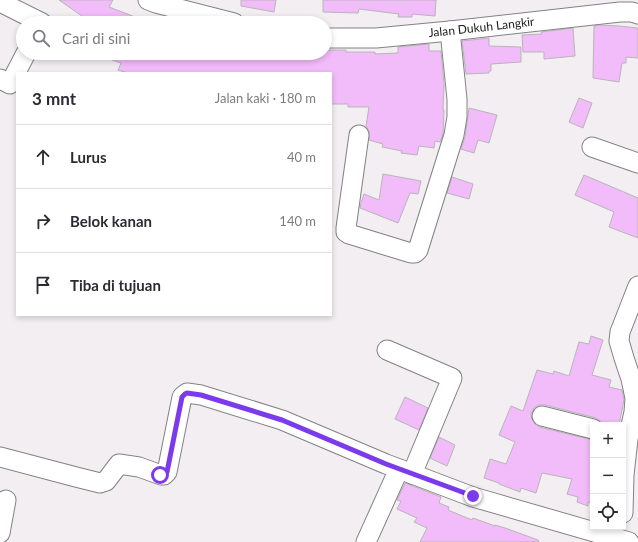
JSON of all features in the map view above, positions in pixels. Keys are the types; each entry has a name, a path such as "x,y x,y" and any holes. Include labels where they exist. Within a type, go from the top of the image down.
{"street":[{"path":"148,0 207,16"},
{"path":"0,2 28,16"},
{"name":"Jalan Dukuh Langkir","path":"332,38 376,38 620,12 632,12 638,14"},
{"path":"359,135 346,232 415,253 418,250 454,134 457,117 457,99 450,31"},
{"path":"16,72 22,60"},
{"path":"0,79 10,84 16,72"},
{"path":"592,147 638,163"},
{"path":"626,435 634,412 634,398 631,379 631,360 619,341 620,332 638,286"},
{"path":"366,542 405,471 452,378 387,350"},
{"path":"0,457 100,483 106,481 119,464 139,467 160,475 164,475 167,472 182,397 187,393 201,395 282,420 405,471 473,496 624,538"},
{"path":"542,416 590,428"},
{"path":"624,458 624,494"},
{"path":"0,533 6,500"}],"building":[{"path":"59,0 113,0 109,7 132,16 82,16"},
{"path":"241,0 276,0 274,12 241,6"},
{"path":"323,0 436,0 435,16 412,14 412,17 398,17 399,14 359,9 358,13 323,12"},
{"path":"599,25 638,28 638,58 626,57 626,63 622,63 619,82 593,78 594,26"},
{"path":"573,28 575,56 544,59 544,52 523,52 522,35 542,34 541,32"},
{"path":"489,38 489,46 521,47 521,62 491,64 491,71 489,71 489,73 466,74 462,41"},
{"path":"429,44 429,51 441,51 444,85 443,134 440,142 435,141 434,148 419,146 417,155 401,153 402,151 382,147 383,144 369,140 369,131 366,126 369,107 348,107 348,104 332,104 332,72 125,72 118,70 121,63 113,60 332,60 332,50 346,50 346,52 375,52 375,54 398,53 398,47"},
{"path":"579,98 592,103 583,128 569,122"},
{"path":"469,108 497,115 489,143 478,140 474,153 461,149 465,137"},
{"path":"383,174 421,181 418,194 410,193 398,223 360,208 364,194 379,200"},
{"path":"584,175 638,198 638,238 609,227 614,212 575,195"},
{"path":"452,177 473,184 469,199 447,193"},
{"path":"591,336 603,340 592,375 611,380 609,387 622,390 624,399 620,422 601,422 596,418 545,405 539,405 534,408 531,414 535,424 539,427 590,439 590,503 588,502 588,506 577,502 578,497 567,494 572,479 542,473 536,493 521,488 520,492 484,478 490,459 506,464 515,442 499,435 511,406 523,411 537,370 553,374 554,371 569,376 579,342 589,344"},
{"path":"405,397 428,408 419,430 395,419"},
{"path":"439,437 455,445 447,466 430,458"},
{"path":"405,483 441,497 439,503 449,507 448,510 472,520 473,518 508,529 538,540 539,542 420,542 427,528 414,522 417,518 397,509 401,501 397,500"}],"route":[{"path":"160,475 164,475 167,472 182,397 187,393 201,395 282,420 386,464 473,496"}]}
